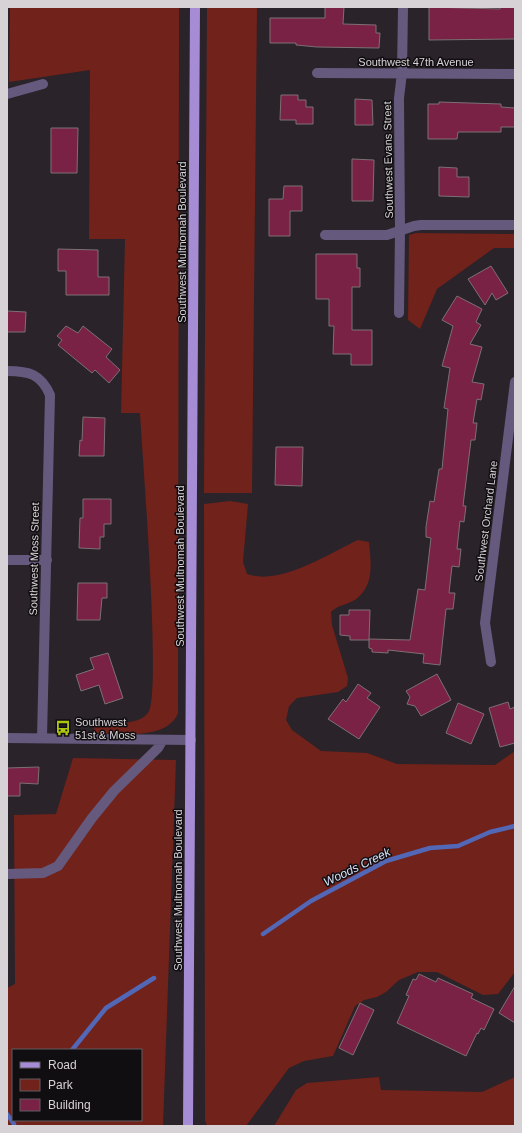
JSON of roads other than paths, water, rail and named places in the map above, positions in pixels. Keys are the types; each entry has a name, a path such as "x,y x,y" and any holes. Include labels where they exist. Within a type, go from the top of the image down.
{"main road":[{"name":"Southwest Multnomah Boulevard","path":"188,1126 195,7"}],"street":[{"name":"Southwest Evans Street","path":"399,313 399,98 402,73 403,7"},
{"name":"Southwest 47th Avenue","path":"318,73 515,74"},
{"path":"7,94 43,84"},
{"path":"325,235 387,235 421,225 515,225"},
{"name":"Southwest Moss Street","path":"7,371 26,372 43,381 50,395 42,738"},
{"name":"Southwest Orchard Lane","path":"491,662 485,623 515,382"},
{"path":"7,560 46,560"},
{"path":"7,738 162,741 191,740"},
{"path":"7,874 43,873 58,866 92,818 118,787 158,748 162,741"}],"waterway":[{"name":"Woods Creek","path":"263,934 311,901 386,861 430,848 458,846 490,832 515,826"},
{"name":"Woods Creek","path":"73,1049 106,1008 154,978"},
{"path":"7,1114 14,1124"}],"place":[{"name":"Southwest 51st & Moss","path":"63,728"}]}
